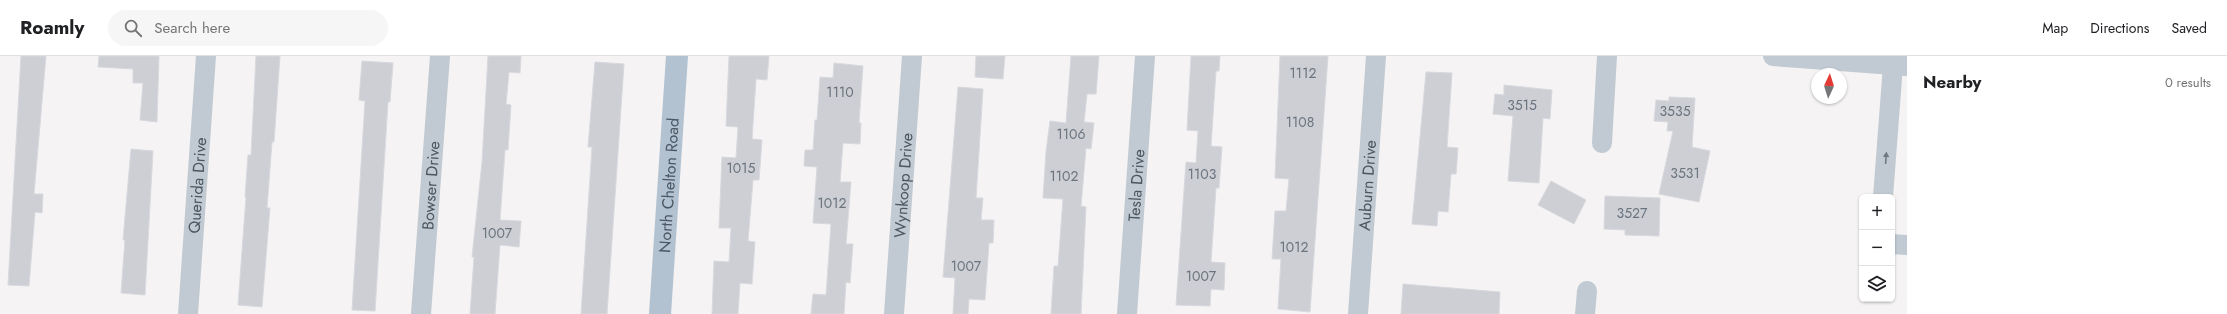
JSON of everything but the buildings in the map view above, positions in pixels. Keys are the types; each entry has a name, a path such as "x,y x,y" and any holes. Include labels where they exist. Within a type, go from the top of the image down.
{"main road":[{"name":"North Chelton Road","path":"660,314 677,56"}],"street":[{"name":"Querida Drive","path":"188,314 206,56"},
{"name":"Bowser Drive","path":"421,314 440,56"},
{"name":"Wynkoop Drive","path":"894,314 912,56"},
{"name":"Tesla Drive","path":"1126,314 1145,56"},
{"name":"Auburn Drive","path":"1358,314 1376,56"},
{"path":"1602,143 1606,56"},
{"path":"1773,56 1807,57 1900,66 1883,194"},
{"path":"1895,244 1907,245"},
{"path":"1585,314 1587,292"}]}
